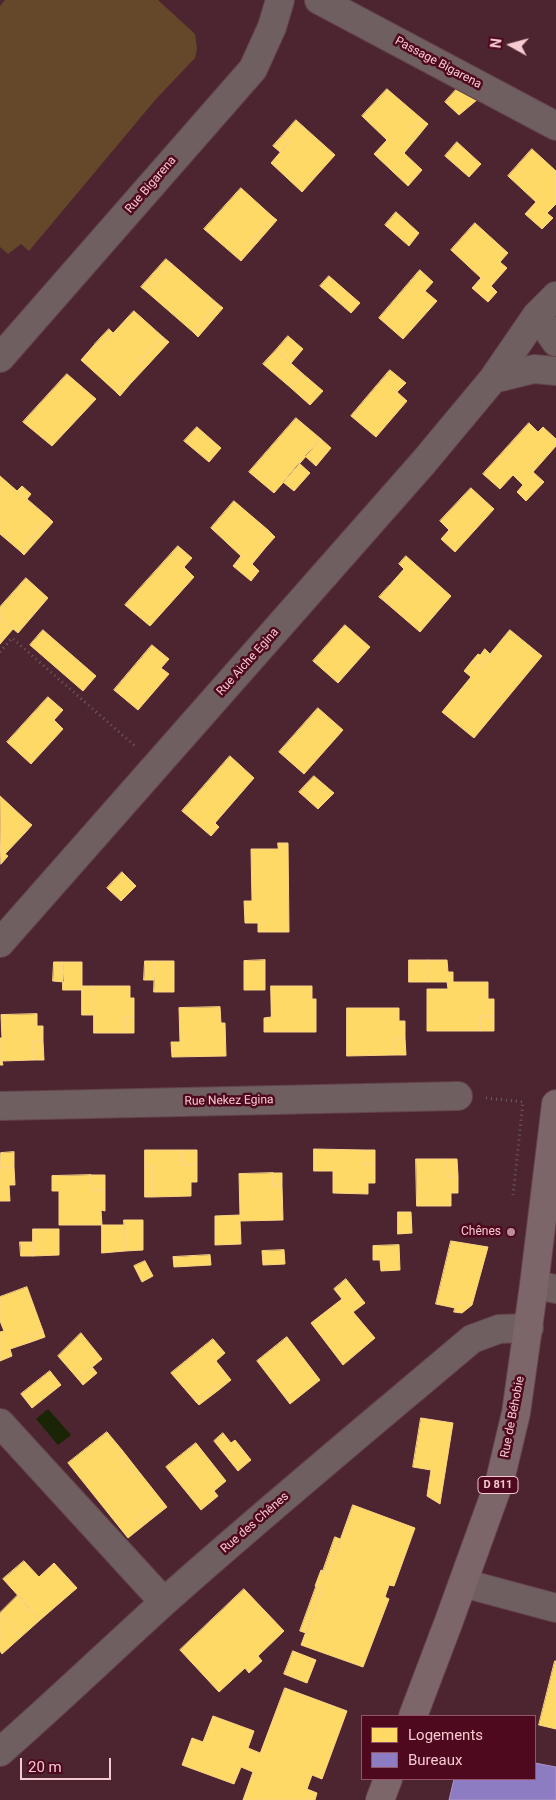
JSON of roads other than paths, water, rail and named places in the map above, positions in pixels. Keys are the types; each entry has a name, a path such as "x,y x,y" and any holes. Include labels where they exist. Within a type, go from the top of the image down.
{"main road":[{"name":"Rue de Béhobie","path":"412,1715 500,1480 516,1413 528,1328 545,1287 556,1104"},
{"path":"380,1800 388,1780"}],"street":[{"name":"Rue Bigarena","path":"0,358 253,69 272,27 280,0"},
{"name":"Passage Bigarena","path":"319,0 556,126"},
{"name":"Rue Aiche Egina","path":"0,943 423,464 493,379 537,315 556,296"},
{"path":"537,315 556,342"},
{"path":"493,379 534,369 556,371"},
{"name":"Rue Nekez Egina","path":"0,1106 458,1096"},
{"name":"Rue des Chênes","path":"0,1752 164,1602 292,1490 472,1340 499,1329 528,1328"},
{"path":"0,1423 164,1602"},
{"path":"463,1583 556,1608"}],"place":[{"name":"Chênes","path":"511,1232"}]}
